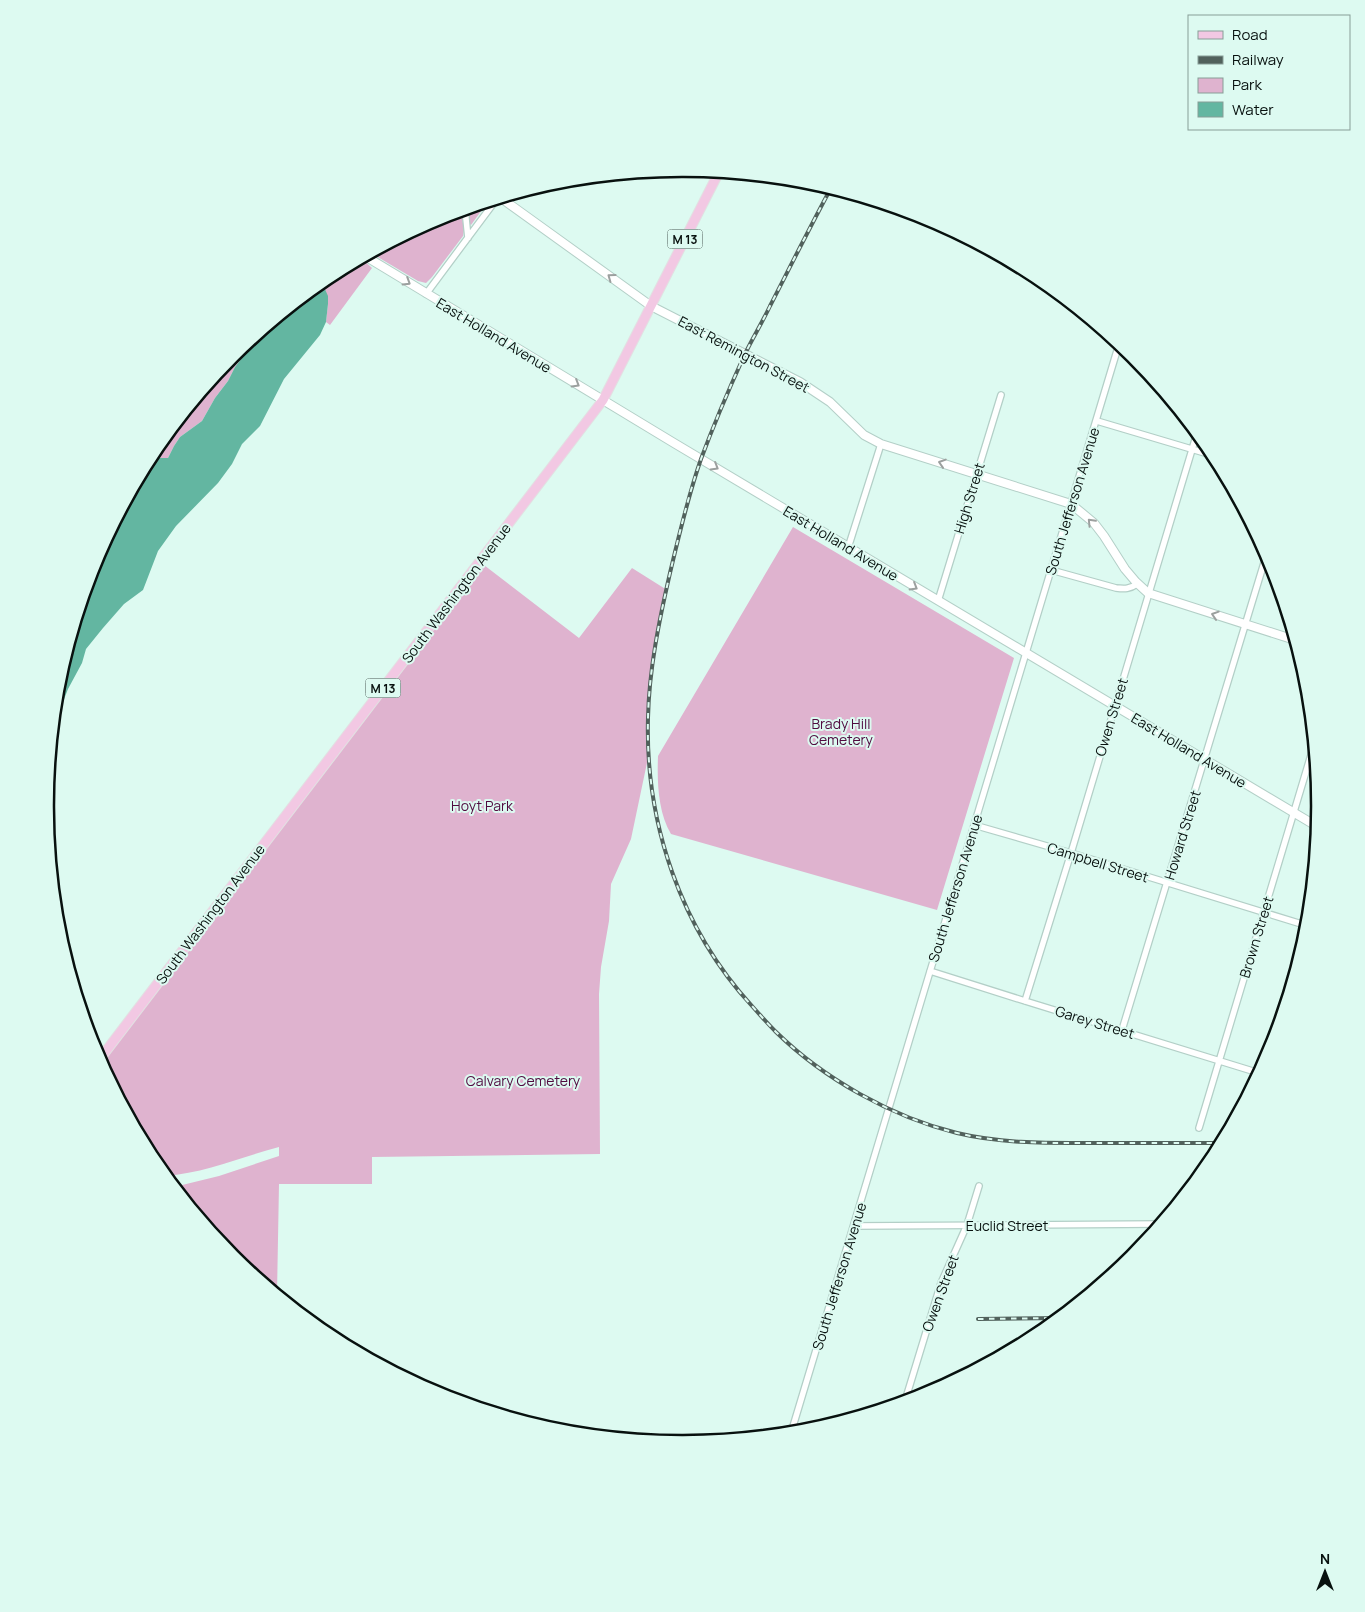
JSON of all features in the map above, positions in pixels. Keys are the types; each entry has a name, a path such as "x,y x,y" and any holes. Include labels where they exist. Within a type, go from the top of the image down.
{"main road":[{"name":"South Washington Avenue","path":"105,1053 603,400 715,179"},
{"name":"East Remington Street","path":"508,203 650,306 800,382 830,402 864,435 880,444 1071,504 1094,523 1125,569 1148,593 1288,638"},
{"name":"East Holland Avenue","path":"371,260 848,548 1115,705 1311,823"}],"street":[{"path":"426,294 490,208"},
{"path":"465,217 468,238"},
{"name":"South Jefferson Avenue","path":"794,1425 1117,352"},
{"name":"High Street","path":"938,601 1001,395"},
{"path":"1097,421 1201,452"},
{"name":"Owen Street","path":"1024,1001 1071,853 1195,442"},
{"path":"848,548 880,444"},
{"name":"Howard Street","path":"1122,1030 1263,565"},
{"path":"1051,570 1116,588 1132,588 1138,584"},
{"name":"Brown Street","path":"1199,1128 1309,759"},
{"name":"Campbell Street","path":"974,825 1300,924"},
{"name":"Garey Street","path":"930,971 1252,1071"},
{"name":"Owen Street","path":"908,1393 941,1283 967,1225 979,1186"},
{"name":"Euclid Street","path":"854,1226 1152,1224"}],"green space":[{"path":"481,211 471,225 468,215"},
{"path":"462,218 463,236 426,283 418,281 377,256 404,242"},
{"path":"366,262 372,268 330,325 326,322 328,304 325,289"},
{"path":"244,356 202,421 180,437 168,458 155,465 184,423 210,391"},
{"name":"Brady Hill Cemetery","path":"793,527 1014,658 937,910 671,834 663,816 659,796 658,756"},
{"name":"Hoyt Park","path":"480,562 579,638 632,568 667,590 651,670 648,758 631,839 611,884 609,921 601,967 599,994 600,1154 372,1157 372,1184 279,1184 277,1286 238,1251 210,1221 181,1185 219,1176 279,1156 279,1147 194,1172 174,1175 138,1120 105,1053"}],"water":[{"path":"325,289 328,296 328,304 326,322 320,335 284,379 260,426 242,444 232,464 218,483 176,526 158,551 143,590 124,604 86,649 82,663 63,703 75,643 87,604 119,528 138,492 159,458 168,458 180,437 202,421 244,356 268,333"}],"railway":[{"path":"828,195 747,350 722,407 696,473 670,573 655,646 648,718 653,796 661,835 672,873 687,909 705,943 727,976 761,1016 776,1032 815,1065 860,1094 884,1106 908,1117 957,1133 1009,1141 1043,1143 1213,1143"},
{"path":"978,1319 1047,1318"}],"park label":[{"name":"Calvary Cemetery","path":"523,1080"}]}
